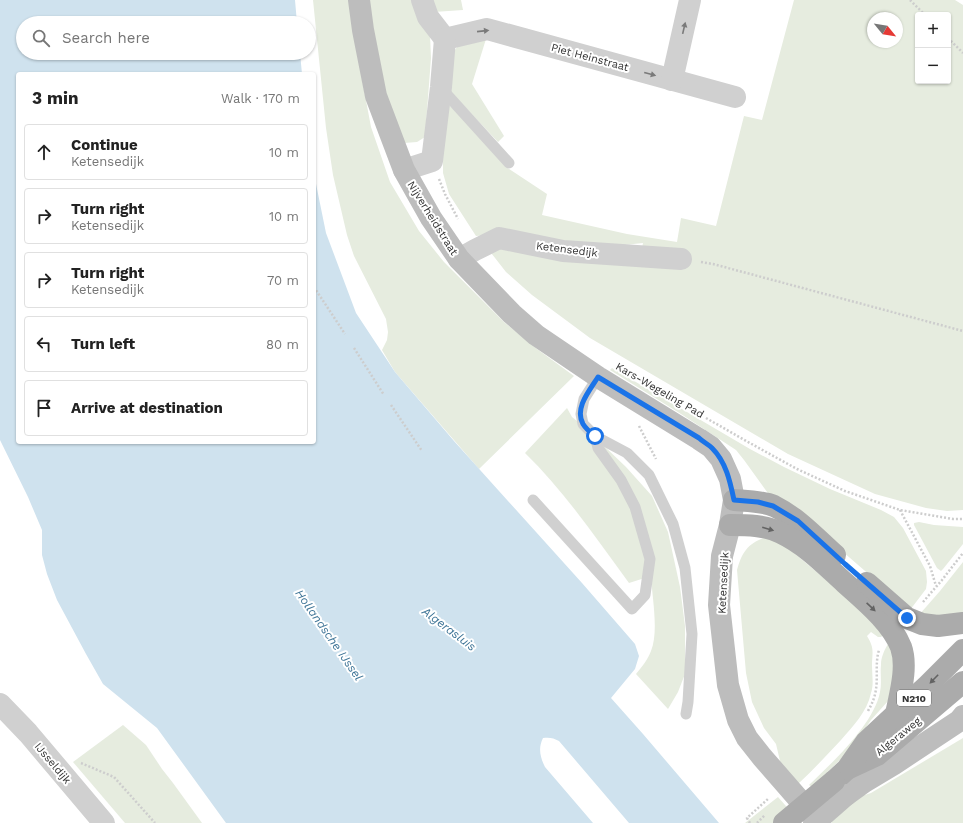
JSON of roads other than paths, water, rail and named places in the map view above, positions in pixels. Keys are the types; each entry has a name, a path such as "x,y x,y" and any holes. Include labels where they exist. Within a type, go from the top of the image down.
{"main road":[{"path":"734,500 758,502 773,506 798,521 907,618 922,624 938,626 963,623"},
{"path":"730,525 764,527 780,532 815,555 877,612 893,632 901,648 904,664 896,714"},
{"name":"Algeraweg","path":"842,782 866,742 926,687 963,650"},
{"name":"Algeraweg","path":"842,782 877,755 963,682"},
{"name":"N210","path":"784,823 842,782"}],"street":[{"name":"Nijverheidstraat","path":"360,0 363,30 376,96 404,170 431,218 459,259 512,314 536,335 598,377"},
{"path":"404,170 432,161 441,87 446,39 428,16 422,0"},
{"path":"672,80 690,0"},
{"name":"Piet Heinstraat","path":"446,39 487,29 735,97"},
{"name":"Ketensedijk","path":"459,259 499,238 563,251 681,259"},
{"name":"Ketensedijk","path":"598,377 699,438 711,447 721,459 730,479 734,500 730,525 722,556 720,605 728,685 738,720 747,738 820,823"},
{"name":"IJsseldijk","path":"0,704 28,733 94,820"},
{"name":"Algeraweg","path":"842,782 864,782 894,764 962,718"},
{"path":"814,823 842,782"}],"lane":[{"path":"441,87 509,163"},
{"path":"598,377 584,399 581,414 583,424 595,436 627,453 649,475 673,524 685,568 692,634 686,714"},
{"path":"533,500 632,609 646,595 650,559 635,506 621,480 598,448 595,436"}],"water":[{"path":"0,0 295,0 296,16 16,16 16,60 301,60 302,72 16,72 16,444 316,444 316,184 326,233 356,313 395,372 454,441 635,644 639,656 635,669 611,698 719,823 629,823 559,741 553,738 543,738 540,749 545,767 593,823 226,823 157,728 103,684 57,600 47,574 42,555 42,530 28,497 0,440"}],"water label":[{"name":"Algerasluis","path":"449,629"},
{"name":"Hollandsche IJssel","path":"329,635"}]}
